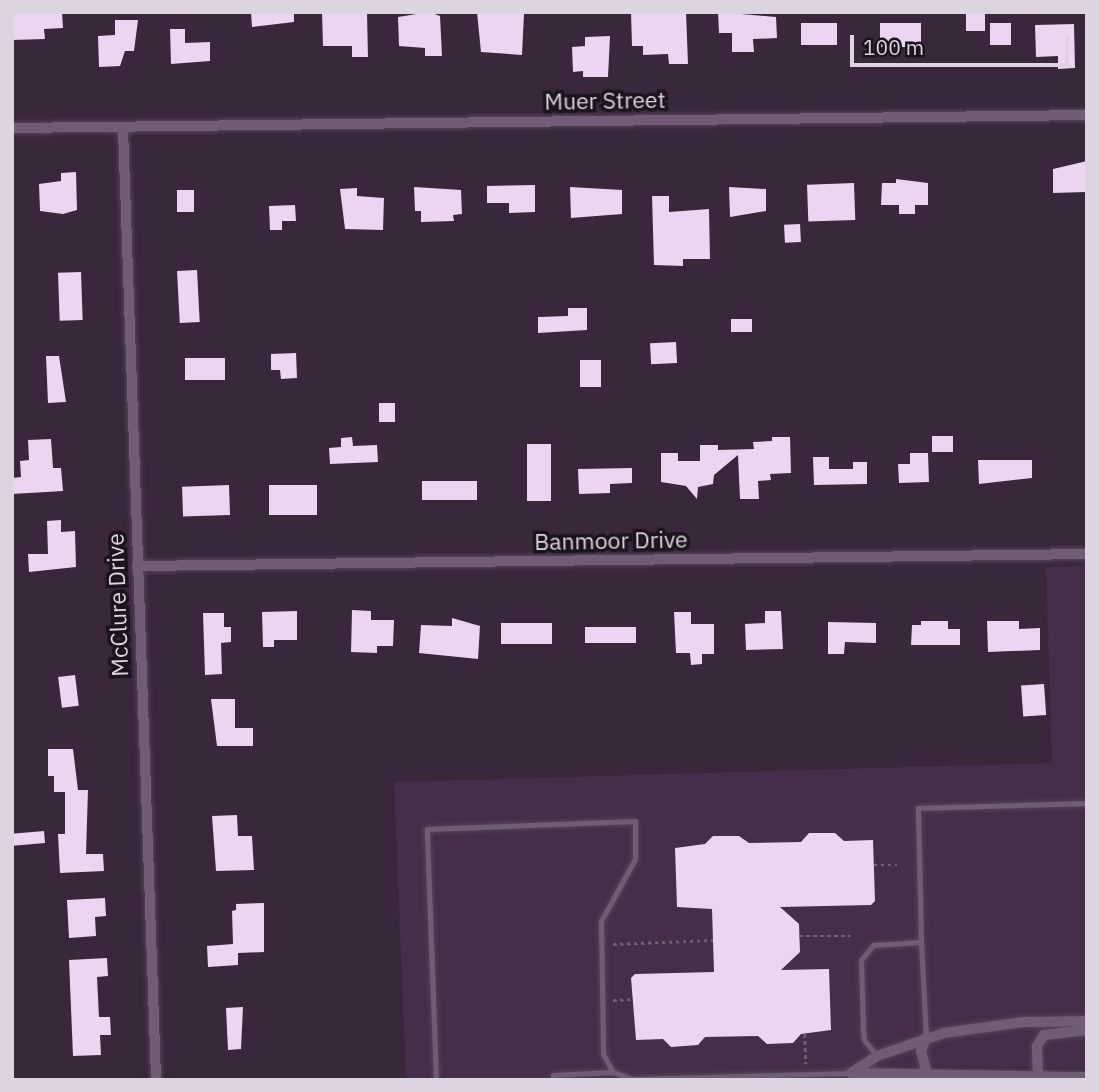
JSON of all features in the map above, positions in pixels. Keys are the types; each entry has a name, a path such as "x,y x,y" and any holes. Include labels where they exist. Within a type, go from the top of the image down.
{"street":[{"name":"Muer Street","path":"12,128 1087,114"},
{"name":"McClure Drive","path":"123,128 136,566 156,1080"},
{"name":"Banmoor Drive","path":"136,566 1087,555"},
{"path":"851,1073 877,1056 926,1038 1000,1025 1087,1021"},
{"path":"1038,1078 1037,1046 1044,1035 1087,1030"},
{"path":"926,1038 922,1051 928,1077"},
{"path":"851,1073 928,1077 1087,1077"}],"lane":[{"path":"926,1038 918,808 1087,803"},
{"path":"436,1080 427,829 635,821 635,859 601,921 603,1054 612,1072"},
{"path":"877,1056 864,1040 860,960 865,951 881,942 921,942"},
{"path":"553,1080 553,1075 612,1072 632,1079 851,1073"}],"path":[{"path":"874,865 897,865"},
{"path":"799,936 851,936"},
{"path":"613,944 713,940"},
{"path":"610,1000 632,999"},
{"path":"805,1034 806,1064"}],"shaded area":[{"path":"1087,566 1087,1068 890,1065 877,1080 406,1080 394,782 1052,763 1046,567"}],"building":[{"path":"12,12 62,12 63,28 44,29 45,39 12,40"},
{"path":"251,12 294,12 294,22 252,27"},
{"path":"322,12 367,12 368,57 352,57 352,46 323,46"},
{"path":"429,12 440,16 442,56 425,56 425,48 399,46 398,17"},
{"path":"477,12 524,14 522,55 481,52"},
{"path":"631,12 686,12 688,64 669,64 668,54 643,55 643,46 632,46"},
{"path":"718,12 776,17 777,38 753,39 754,52 732,52 732,33 719,33"},
{"path":"966,13 985,13 985,31 966,31"},
{"path":"115,20 138,20 134,51 125,51 120,66 99,67 98,36 115,35"},
{"path":"801,23 837,23 837,45 801,45"},
{"path":"880,23 921,23 921,47 880,47"},
{"path":"990,23 1011,23 1011,45 990,45"},
{"path":"1074,24 1075,68 1058,69 1058,56 1036,57 1035,25"},
{"path":"170,29 185,29 185,43 210,42 210,61 171,64"},
{"path":"610,36 608,77 583,77 583,71 573,72 572,47 585,46 585,37"},
{"path":"1087,161 1086,192 1053,193 1053,169"},
{"path":"76,172 77,210 63,214 40,211 39,184 61,181 61,173"},
{"path":"896,179 928,183 928,205 915,205 915,214 899,214 899,205 881,205 882,183 896,183"},
{"path":"854,183 855,220 808,222 807,185"},
{"path":"535,185 535,212 509,213 509,203 487,203 487,186"},
{"path":"414,187 461,190 462,214 453,215 454,221 421,222 421,211 415,211"},
{"path":"570,187 622,190 622,214 571,218"},
{"path":"729,187 766,189 766,211 730,217"},
{"path":"357,188 357,196 384,198 383,230 345,229 340,189"},
{"path":"177,190 194,190 194,212 177,212"},
{"path":"652,196 669,196 669,212 709,209 710,259 683,259 683,266 654,265"},
{"path":"295,205 296,221 282,221 282,230 270,230 269,206"},
{"path":"800,224 801,242 785,243 784,225"},
{"path":"197,270 200,322 180,323 177,271"},
{"path":"81,272 83,320 60,321 58,273"},
{"path":"568,308 587,308 587,330 538,333 538,317 568,316"},
{"path":"731,319 752,319 752,332 731,332"},
{"path":"676,342 677,363 651,364 650,343"},
{"path":"296,353 297,378 281,379 280,370 271,370 271,354"},
{"path":"46,356 59,356 66,402 48,403"},
{"path":"185,358 225,358 225,380 185,380"},
{"path":"580,360 601,360 601,387 580,387"},
{"path":"379,403 395,403 395,422 379,422"},
{"path":"932,436 953,436 953,452 932,452"},
{"path":"352,437 353,446 377,445 378,462 330,464 329,448 341,447 341,438"},
{"path":"772,437 790,437 791,473 770,474 771,480 758,481 759,499 740,499 738,455 714,475 713,484 698,487 697,499 686,486 661,482 661,453 678,453 678,461 700,461 700,445 718,445 718,450 754,449 753,442 772,441"},
{"path":"51,439 53,468 61,468 63,491 12,494 12,478 21,477 20,461 29,460 28,440"},
{"path":"527,444 551,444 551,501 527,501"},
{"path":"910,453 928,453 929,482 899,483 898,464 910,464"},
{"path":"813,457 829,457 829,469 853,469 853,462 867,462 867,484 814,485"},
{"path":"978,460 1032,460 1032,478 979,484"},
{"path":"632,468 632,483 610,484 610,493 579,494 578,469"},
{"path":"422,481 477,481 477,500 422,500"},
{"path":"229,485 230,515 183,517 182,487"},
{"path":"269,485 317,485 317,515 269,515"},
{"path":"61,520 61,532 75,531 76,567 29,572 28,554 48,554 47,521"},
{"path":"352,610 371,611 371,620 394,620 393,646 377,646 377,653 351,652"},
{"path":"297,611 297,640 274,640 274,647 263,647 262,612"},
{"path":"765,611 781,611 783,649 746,650 745,624 765,623"},
{"path":"674,612 691,612 691,624 714,624 714,654 702,654 702,664 691,665 690,653 676,653"},
{"path":"203,613 224,613 224,627 231,627 231,642 221,643 222,674 205,675"},
{"path":"452,618 480,626 478,659 419,653 421,625 452,626"},
{"path":"921,621 948,621 948,629 960,629 960,645 911,645 912,625 921,625"},
{"path":"987,621 1019,621 1019,629 1040,628 1040,650 988,652"},
{"path":"828,622 876,623 876,643 845,642 844,654 828,654"},
{"path":"501,623 552,623 552,644 501,644"},
{"path":"585,627 636,627 636,643 585,643"},
{"path":"75,675 79,706 62,708 58,677"},
{"path":"1044,684 1046,715 1023,717 1021,686"},
{"path":"211,699 235,699 235,728 253,728 253,746 217,746"},
{"path":"48,749 73,749 78,790 88,790 86,854 103,854 104,871 60,873 58,834 65,834 65,792 54,792 54,776 48,776"},
{"path":"237,815 238,836 252,836 254,870 216,871 212,816"},
{"path":"44,831 45,843 13,846 12,834"},
{"path":"809,833 835,833 844,841 873,840 875,901 871,905 780,907 799,924 800,952 781,970 829,969 831,1030 801,1034 793,1043 767,1044 758,1036 705,1037 698,1045 671,1047 663,1039 636,1040 631,978 635,974 714,972 712,909 677,907 675,848 705,844 713,836 739,836 749,843 801,842"},
{"path":"105,898 106,916 95,917 96,936 69,938 67,900"},
{"path":"264,903 264,952 238,953 238,965 208,967 207,946 233,944 232,911 236,910 236,904"},
{"path":"107,958 108,976 97,977 99,1017 110,1017 111,1035 100,1035 101,1055 73,1056 69,960"},
{"path":"243,1007 241,1049 228,1050 226,1008"}]}
